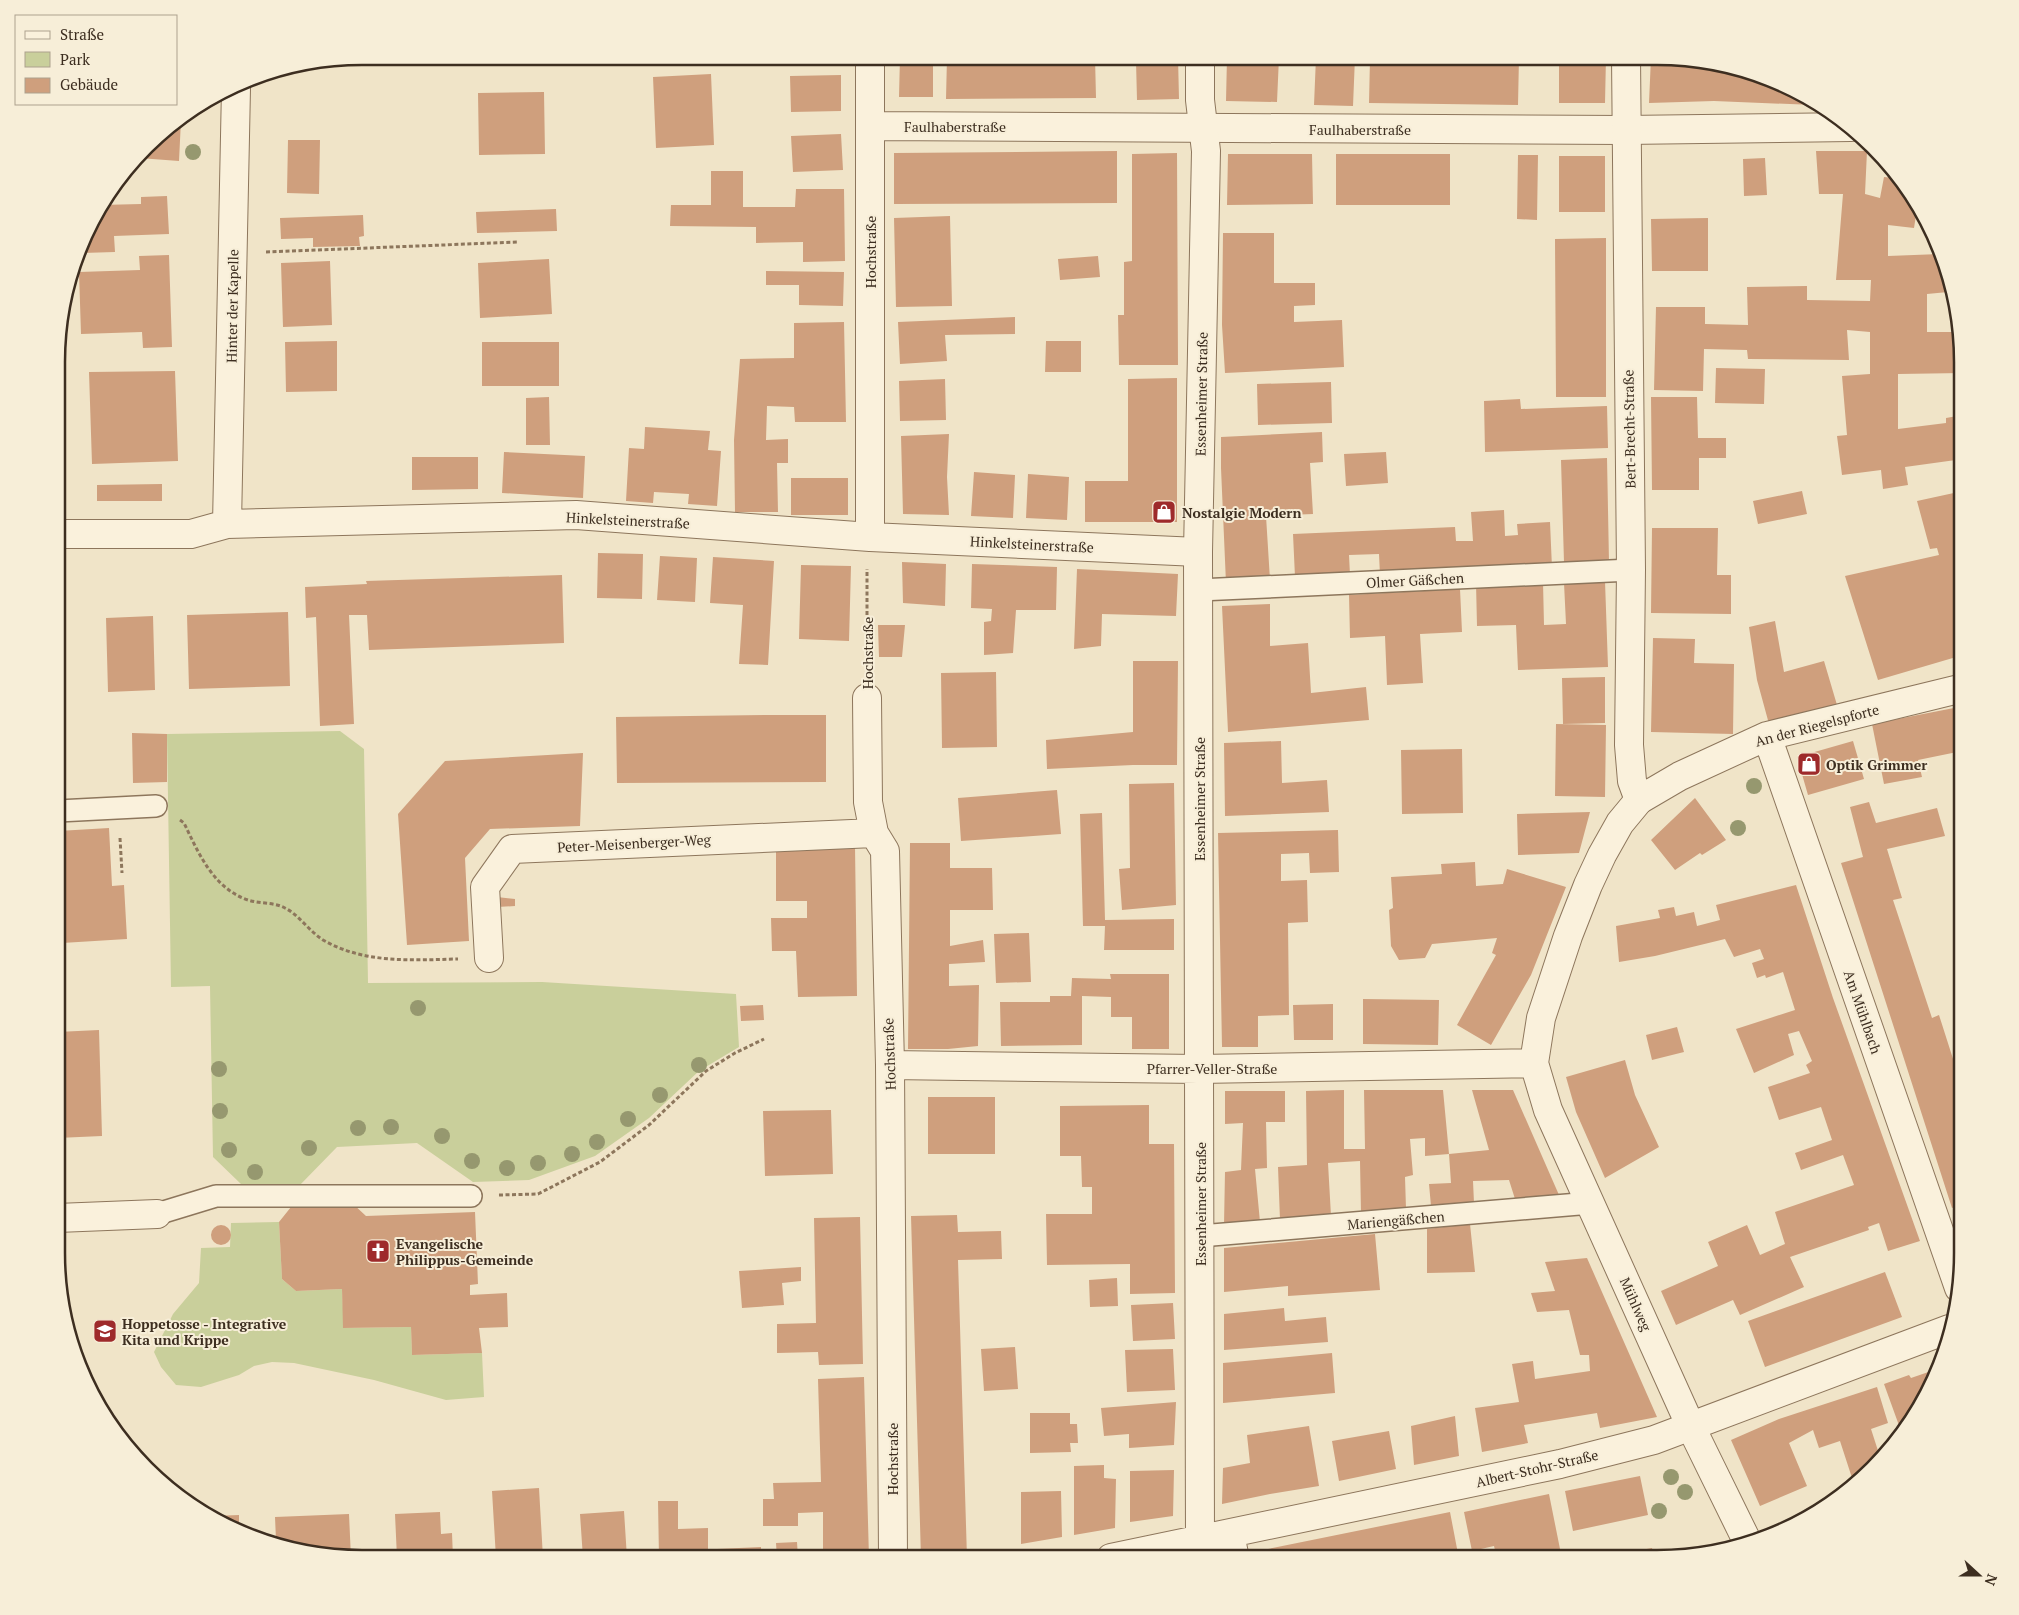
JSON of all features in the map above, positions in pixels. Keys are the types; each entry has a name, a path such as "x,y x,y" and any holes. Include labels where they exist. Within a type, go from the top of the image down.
{"street":[{"name":"Hochstraße","path":"869,549 870,65"},
{"name":"Essenheimer Straße","path":"1200,65 1200,100 1206,151 1198,552 1200,1541"},
{"name":"Bert-Brecht-Straße","path":"1626,65 1625,130 1631,570 1629,745 1632,781 1639,800"},
{"name":"Hinter der Kapelle","path":"227,524 236,94"},
{"name":"Faulhaberstraße","path":"870,126 1625,130 1840,128"},
{"name":"Hinkelsteinerstraße","path":"65,534 191,534 227,524 576,515 869,549 1198,552"},
{"name":"An der Riegelspforte","path":"1534,1063 1541,1018 1568,936 1588,885 1620,823 1639,800 1680,776 1767,736 1954,690"},
{"name":"Hochstraße","path":"867,698 868,802 874,833 886,851 890,1065 893,1550"},
{"name":"Am Mühlbach","path":"1767,736 1953,1271"},
{"name":"Peter-Meisenberger-Weg","path":"489,958 485,887 512,849 874,833"},
{"name":"Pfarrer-Veller-Straße","path":"890,1065 1199,1069 1534,1063"},
{"name":"Mühlweg","path":"1534,1063 1548,1110 1691,1427 1745,1536"},
{"path":"65,1218 157,1214"},
{"name":"Albert-Stohr-Straße","path":"1153,1550 1200,1541 1233,1546 1654,1440 1944,1331"}],"lane":[{"name":"Olmer Gäßchen","path":"1198,590 1631,570"},
{"path":"65,811 156,806"},
{"path":"157,1214 216,1196 471,1196"},
{"name":"Mariengäßchen","path":"1200,1236 1591,1203"}],"path":[{"path":"234,253 518,242"},
{"name":"Hochstraße","path":"867,698 869,549"},
{"path":"156,806 173,814 184,823 200,855 218,882 235,896 285,908 322,939 347,950 377,959 489,958"},
{"path":"118,808 122,873"},
{"path":"471,1196 538,1194 600,1162 649,1124 706,1071 735,1053 764,1040"}],"green space":[{"path":"340,731 364,749 368,983 542,982 736,994 739,1047 699,1071 649,1118 595,1156 529,1180 473,1182 417,1143 337,1147 299,1186 241,1184 213,1157 210,986 171,987 167,734"},
{"path":"279,1222 282,1279 296,1291 342,1289 344,1328 411,1327 412,1355 482,1353 484,1397 446,1400 374,1380 294,1363 272,1362 254,1366 239,1375 201,1387 176,1385 161,1367 154,1352 173,1314 199,1283 201,1248 230,1247 231,1223"}],"building":[{"path":"900,65 933,65 933,97 899,97"},
{"path":"947,65 1095,65 1096,98 946,99"},
{"path":"1136,65 1178,65 1179,99 1137,100"},
{"path":"1227,65 1279,65 1277,102 1226,101"},
{"path":"1316,65 1355,65 1353,106 1314,105"},
{"path":"1370,65 1519,65 1518,105 1369,103"},
{"path":"1559,65 1606,65 1605,103 1559,103"},
{"path":"1651,65 1657,65 1696,68 1734,75 1771,88 1804,105 1714,101 1649,103"},
{"path":"711,74 714,145 656,148 653,77"},
{"path":"841,75 841,111 791,112 790,76"},
{"path":"544,92 545,154 479,155 478,93"},
{"path":"181,126 179,161 146,159"},
{"path":"841,134 843,170 793,172 791,136"},
{"path":"288,140 320,140 319,194 287,193"},
{"path":"1117,151 1117,203 894,204 894,153"},
{"path":"1816,151 1866,151 1865,194 1880,198 1884,177 1890,178 1916,217 1914,228 1888,225 1888,256 1933,254 1944,285 1946,292 1927,294 1927,332 1952,332 1954,373 1898,374 1898,429 1946,423 1946,418 1954,417 1954,460 1905,467 1908,485 1883,489 1881,470 1842,475 1837,436 1847,435 1842,376 1870,374 1870,332 1847,330 1849,360 1748,359 1747,350 1704,349 1703,391 1654,390 1656,307 1705,307 1705,324 1748,325 1747,287 1807,286 1807,300 1870,301 1871,280 1836,280 1843,194 1819,194"},
{"path":"1177,153 1178,365 1119,365 1118,315 1124,315 1124,262 1132,261 1132,154"},
{"path":"1228,154 1312,154 1313,204 1227,205"},
{"path":"1336,154 1450,154 1450,205 1336,205"},
{"path":"1518,155 1538,155 1537,220 1517,219"},
{"path":"1559,156 1605,156 1605,212 1559,212"},
{"path":"1765,158 1767,195 1744,196 1743,159"},
{"path":"711,171 743,171 743,207 795,207 796,189 844,189 845,261 803,262 803,242 756,243 756,227 670,226 671,205 711,205"},
{"path":"167,196 169,234 114,236 115,252 86,253 110,205 141,204 141,197"},
{"path":"556,209 557,231 477,233 476,212"},
{"path":"363,215 364,236 359,237 360,246 313,247 313,238 281,239 280,218"},
{"path":"950,216 952,306 896,307 894,218"},
{"path":"1708,218 1708,271 1652,271 1651,219"},
{"path":"1223,233 1274,233 1274,283 1315,283 1315,305 1294,306 1294,322 1342,320 1344,367 1225,373 1222,325"},
{"path":"1606,238 1606,397 1556,397 1555,239"},
{"path":"169,255 172,347 143,348 142,332 81,334 79,272 140,270 139,256"},
{"path":"1098,256 1100,277 1060,280 1058,259"},
{"path":"549,259 552,314 480,318 478,263"},
{"path":"330,261 332,325 283,327 281,263"},
{"path":"766,271 844,272 843,306 799,305 799,285 766,285"},
{"path":"1015,317 1015,334 945,335 947,361 900,364 898,322"},
{"path":"844,322 846,422 795,422 794,407 767,406 766,440 788,439 788,463 777,463 778,512 735,512 734,440 740,359 794,358 794,323"},
{"path":"337,341 337,391 286,392 285,342"},
{"path":"1046,341 1081,341 1081,372 1045,372"},
{"path":"482,342 559,342 559,386 482,386"},
{"path":"1716,368 1765,369 1764,404 1715,403"},
{"path":"175,371 178,461 92,464 89,372"},
{"path":"1177,378 1177,522 1085,522 1085,481 1128,481 1128,379"},
{"path":"945,379 946,420 900,421 899,381"},
{"path":"1331,382 1332,423 1258,425 1257,384"},
{"path":"549,397 550,445 526,445 526,398"},
{"path":"1651,397 1697,397 1698,438 1726,438 1726,458 1699,458 1699,490 1652,490"},
{"path":"1520,399 1521,409 1607,406 1608,448 1485,452 1484,401"},
{"path":"645,427 710,431 708,450 721,451 717,506 688,504 689,494 654,492 653,503 626,501 629,448 644,449"},
{"path":"1322,432 1323,462 1310,463 1313,514 1266,516 1270,580 1226,583 1221,437"},
{"path":"949,434 947,477 949,515 903,514 901,436"},
{"path":"504,452 585,456 583,498 502,493"},
{"path":"1386,452 1388,483 1346,486 1344,454"},
{"path":"412,457 478,457 478,489 412,490"},
{"path":"1607,458 1609,562 1564,562 1561,460"},
{"path":"974,472 1015,475 1013,518 971,516"},
{"path":"1028,474 1069,477 1067,520 1026,518"},
{"path":"791,478 848,478 848,515 791,515"},
{"path":"162,484 162,501 97,501 97,485"},
{"path":"1802,491 1807,514 1758,524 1753,501"},
{"path":"1954,493 1954,658 1878,680 1845,576 1939,555 1937,548 1930,549 1917,501"},
{"path":"1504,510 1505,536 1518,535 1517,524 1550,522 1552,568 1380,575 1379,554 1349,555 1350,575 1295,577 1293,534 1455,527 1456,541 1473,541 1471,512"},
{"path":"1652,528 1718,528 1717,575 1731,575 1731,614 1651,613"},
{"path":"598,553 643,554 642,599 597,598"},
{"path":"660,556 697,558 695,602 657,600"},
{"path":"713,557 774,561 768,665 739,664 743,605 710,603"},
{"path":"902,562 946,564 945,606 903,603"},
{"path":"972,564 1057,567 1056,610 1016,610 1013,653 984,655 984,622 991,621 992,609 971,608"},
{"path":"801,565 851,566 849,641 799,639"},
{"path":"1077,569 1178,574 1176,616 1102,614 1101,646 1074,649"},
{"path":"562,575 564,643 369,650 367,615 349,615 354,724 320,726 316,617 306,618 305,587 367,584 366,581"},
{"path":"1605,581 1608,667 1518,670 1516,625 1477,626 1476,583 1543,582 1544,625 1566,624 1564,583"},
{"path":"1460,589 1462,632 1420,634 1423,683 1387,685 1385,636 1350,638 1349,595"},
{"path":"1270,604 1270,646 1308,643 1311,693 1366,687 1369,720 1228,732 1222,606"},
{"path":"288,612 290,686 189,689 187,615"},
{"path":"153,616 155,690 108,692 106,618"},
{"path":"1775,621 1784,672 1824,661 1837,705 1769,724 1757,680 1749,627"},
{"path":"878,625 905,625 902,657 879,657"},
{"path":"1653,638 1695,639 1694,663 1734,664 1733,734 1651,732"},
{"path":"1133,661 1178,661 1177,765 1047,769 1046,740 1133,732"},
{"path":"996,672 997,747 942,748 941,673"},
{"path":"1605,677 1605,723 1563,724 1562,678"},
{"path":"1954,708 1954,753 1918,760 1922,777 1884,784 1872,724"},
{"path":"826,715 826,782 617,783 616,717"},
{"path":"1556,724 1606,725 1605,797 1555,796"},
{"path":"132,733 167,734 167,782 133,783"},
{"path":"1281,741 1282,783 1327,780 1329,812 1225,816 1224,743"},
{"path":"1853,741 1864,779 1808,795 1797,757"},
{"path":"1462,749 1463,813 1402,814 1401,750"},
{"path":"583,753 580,826 490,829 465,858 469,941 407,945 398,814 445,761"},
{"path":"1174,783 1176,905 1122,910 1119,869 1130,868 1129,784"},
{"path":"1057,790 1061,834 961,841 958,798"},
{"path":"1695,798 1726,840 1702,855 1700,853 1675,870 1651,840"},
{"path":"1869,802 1876,823 1937,808 1945,836 1887,849 1902,898 1893,900 1932,1018 1939,1015 1954,1062 1954,1207 1952,1208 1841,863 1863,857 1850,807"},
{"path":"1590,812 1579,853 1518,855 1517,814"},
{"path":"1102,813 1105,920 1174,919 1174,950 1104,950 1105,926 1083,926 1080,814"},
{"path":"109,828 112,886 124,885 127,939 65,943 65,831"},
{"path":"1338,830 1339,872 1310,873 1309,853 1281,854 1281,881 1307,880 1308,922 1288,923 1289,1015 1258,1016 1258,1047 1222,1047 1218,833"},
{"path":"910,843 950,843 950,868 992,868 993,910 950,910 950,946 983,940 985,962 949,964 949,986 979,985 978,1046 948,1049 908,1049"},
{"path":"776,846 855,846 857,996 798,997 796,951 772,951 771,918 807,918 807,901 776,901"},
{"path":"1475,862 1476,886 1503,884 1507,869 1566,887 1531,975 1491,1045 1457,1025 1496,955 1492,953 1497,938 1432,944 1425,958 1399,960 1391,946 1389,910 1393,908 1391,877 1442,874 1441,864"},
{"path":"1796,885 1833,998 1920,1241 1888,1251 1879,1223 1868,1227 1869,1230 1790,1257 1804,1287 1740,1315 1733,1300 1676,1325 1661,1291 1718,1266 1708,1242 1747,1225 1760,1255 1785,1244 1775,1212 1854,1185 1843,1155 1801,1170 1795,1153 1832,1140 1821,1107 1779,1120 1768,1087 1810,1073 1806,1065 1812,1061 1799,1031 1788,1034 1794,1055 1754,1073 1736,1029 1795,1010 1783,972 1766,978 1765,975 1757,978 1752,963 1764,959 1760,949 1734,957 1725,939 1655,956 1619,962 1616,926 1660,918 1658,910 1674,907 1676,916 1694,912 1697,926 1720,920 1716,905"},
{"path":"497,897 515,899 515,906 497,907"},
{"path":"1029,933 1031,982 996,983 994,934"},
{"path":"1110,974 1169,974 1169,1049 1132,1049 1132,1017 1111,1017 1111,997 1082,996 1082,1045 1001,1046 1000,1002 1050,1002 1050,996 1071,996 1072,978 1111,979"},
{"path":"1363,999 1439,1000 1438,1045 1363,1044"},
{"path":"1333,1004 1333,1040 1294,1040 1293,1005"},
{"path":"763,1005 764,1020 741,1021 740,1006"},
{"path":"1677,1027 1684,1052 1652,1060 1646,1035"},
{"path":"99,1030 102,1136 65,1138 65,1032"},
{"path":"1625,1060 1635,1095 1659,1147 1605,1178 1576,1112 1566,1077"},
{"path":"1344,1090 1344,1149 1365,1149 1364,1090 1443,1090 1449,1154 1425,1156 1425,1138 1410,1139 1413,1175 1405,1177 1406,1209 1361,1213 1360,1161 1328,1163 1331,1216 1280,1220 1278,1167 1307,1165 1306,1091"},
{"path":"1472,1090 1513,1090 1559,1195 1515,1199 1509,1180 1473,1181 1474,1203 1431,1206 1429,1184 1451,1183 1449,1154 1489,1150"},
{"path":"1225,1091 1285,1091 1285,1122 1266,1122 1267,1168 1255,1169 1260,1222 1224,1225 1225,1172 1241,1170 1243,1123 1225,1124"},
{"path":"928,1097 995,1097 995,1154 928,1154"},
{"path":"1149,1105 1149,1144 1174,1144 1175,1293 1130,1294 1130,1264 1047,1265 1046,1214 1092,1214 1092,1187 1082,1187 1081,1156 1060,1156 1060,1106"},
{"path":"831,1110 833,1174 765,1176 763,1111"},
{"name":"Evangelische Philippus-Gemeinde","path":"352,1203 366,1216 475,1212 478,1284 470,1285 470,1295 507,1293 508,1327 479,1328 482,1353 412,1355 411,1327 343,1328 342,1289 296,1291 282,1279 279,1222 291,1207"},
{"path":"957,1215 958,1232 1001,1231 1002,1259 958,1260 967,1550 921,1550 911,1216"},
{"path":"860,1217 863,1364 819,1365 818,1352 777,1353 777,1324 816,1323 814,1218"},
{"path":"1470,1224 1475,1272 1427,1273 1427,1229"},
{"path":"221,1225 228,1228 231,1235 228,1242 221,1245 214,1242 211,1235 214,1228"},
{"path":"1375,1234 1380,1290 1288,1296 1288,1286 1224,1292 1224,1248"},
{"path":"1587,1258 1657,1417 1600,1428 1597,1413 1524,1425 1528,1443 1482,1452 1475,1408 1519,1402 1512,1364 1533,1361 1535,1379 1590,1371 1589,1355 1580,1355 1569,1310 1537,1312 1531,1293 1555,1291 1545,1262"},
{"path":"801,1267 801,1281 782,1283 784,1305 742,1308 739,1271"},
{"path":"1885,1272 1902,1317 1765,1367 1748,1321"},
{"path":"1117,1278 1118,1306 1090,1307 1089,1280"},
{"path":"1173,1303 1175,1339 1133,1341 1131,1305"},
{"path":"1284,1308 1285,1321 1326,1317 1328,1342 1224,1350 1224,1314"},
{"path":"1015,1347 1018,1389 984,1391 981,1349"},
{"path":"1173,1349 1175,1390 1127,1392 1125,1350"},
{"path":"1332,1353 1335,1393 1223,1403 1223,1363"},
{"path":"1929,1372 1914,1402 1899,1425 1884,1384 1909,1375 1911,1378"},
{"path":"864,1377 869,1550 823,1550 823,1512 798,1513 798,1526 763,1526 763,1499 774,1499 773,1483 821,1482 818,1379"},
{"path":"1877,1387 1888,1423 1871,1429 1878,1451 1852,1477 1840,1441 1819,1448 1813,1430 1789,1443 1807,1486 1760,1506 1731,1440 1779,1419"},
{"path":"1176,1402 1174,1445 1129,1448 1129,1434 1104,1436 1101,1408"},
{"path":"1030,1413 1070,1413 1070,1424 1077,1424 1078,1443 1070,1443 1071,1452 1030,1453"},
{"path":"1455,1416 1459,1456 1414,1465 1411,1426"},
{"path":"1309,1426 1319,1486 1222,1504 1223,1468 1250,1463 1247,1435"},
{"path":"1389,1431 1396,1469 1339,1481 1332,1441"},
{"path":"1104,1465 1104,1478 1116,1479 1115,1528 1074,1535 1074,1466"},
{"path":"1174,1470 1173,1516 1130,1522 1130,1471"},
{"path":"1640,1476 1648,1515 1573,1531 1565,1491"},
{"path":"539,1488 543,1550 496,1550 492,1491"},
{"path":"1061,1491 1062,1537 1021,1544 1021,1492"},
{"path":"1549,1494 1560,1550 1495,1550 1494,1546 1472,1550 1464,1512"},
{"path":"658,1501 678,1501 678,1529 708,1528 708,1550 659,1550"},
{"path":"624,1511 626,1550 582,1550 580,1514"},
{"path":"440,1512 441,1534 452,1533 453,1550 397,1550 395,1514"},
{"path":"1450,1512 1457,1550 1263,1550"},
{"path":"349,1514 351,1549 304,1544 276,1537 275,1517"},
{"path":"239,1515 239,1523 231,1519 224,1516"},
{"path":"797,1542 798,1550 776,1550 776,1543"},
{"path":"761,1547 761,1550 717,1549"}],"place":[{"name":"Nostalgie Modern","path":"1164,512"},
{"name":"Optik Grimmer","path":"1809,764"},
{"name":"Evangelische Philippus-Gemeinde","path":"378,1251"},
{"name":"Hoppetosse - Integrative Kita und Krippe","path":"105,1331"}]}
